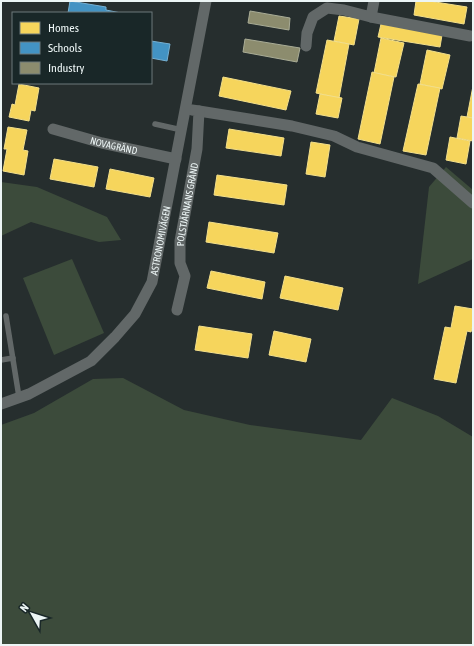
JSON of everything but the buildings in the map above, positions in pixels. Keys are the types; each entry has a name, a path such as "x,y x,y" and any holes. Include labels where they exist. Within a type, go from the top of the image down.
{"street":[{"name":"ASTRONOMIVÄGEN","path":"1,404 29,394 91,361 135,314 152,282 206,1"},
{"path":"371,17 374,1"},
{"path":"306,46 307,33 313,17 327,8 344,10 371,17 470,36"},
{"path":"186,108 199,112 292,126 334,136 357,147 433,168 473,203"},
{"name":"POLSTJÄRNANS GRÄND","path":"177,310 185,276 180,263 180,241 197,150 199,112"},
{"name":"NOVAGRÄND","path":"53,129 102,143 176,159"}],"lane":[{"path":"155,124 182,130"},
{"path":"6,316 19,397"},
{"path":"1,360 13,358"}],"green space":[{"path":"446,167 473,190 473,259 418,284 429,187"},
{"path":"1,182 37,187 107,217 121,240 99,242 31,222 1,236"},
{"path":"72,259 104,333 54,355 23,278"},
{"path":"123,378 184,410 250,425 361,440 392,398 438,416 473,437 473,645 1,645 1,425 34,413 93,379"}]}
